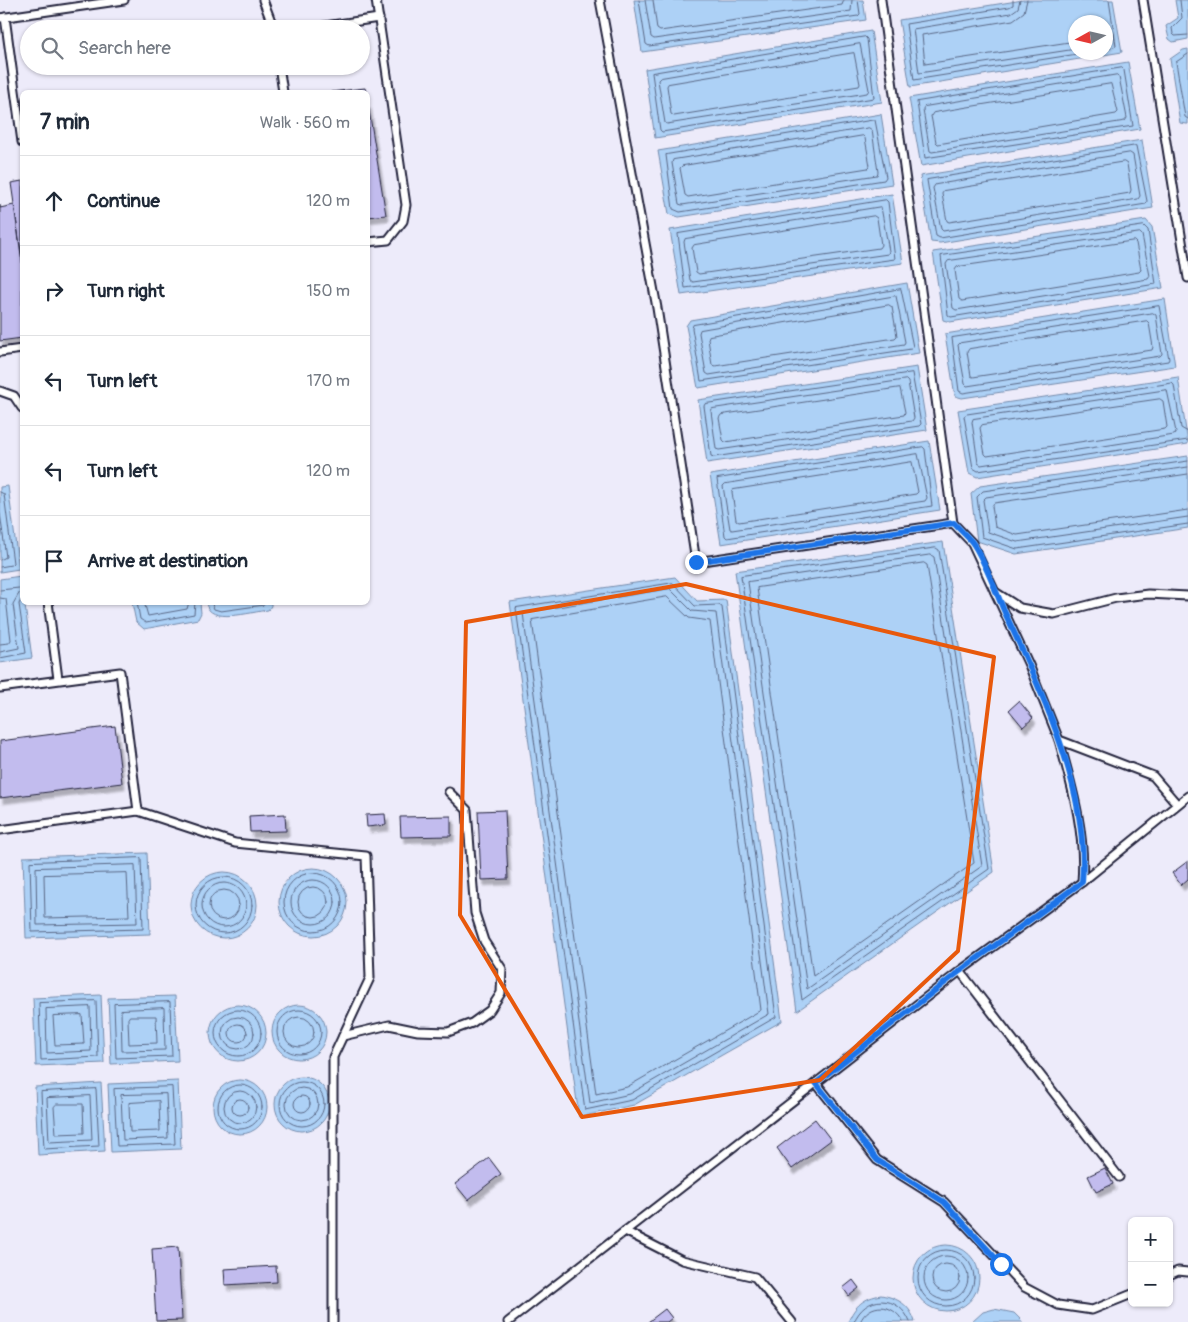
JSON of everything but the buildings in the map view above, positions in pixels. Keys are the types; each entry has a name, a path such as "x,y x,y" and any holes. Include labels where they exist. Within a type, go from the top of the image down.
{"lane":[{"path":"20,130 2,18 124,0"},
{"path":"263,0 271,20"},
{"path":"370,242 388,240 403,221 406,205 376,0"},
{"path":"600,0 657,308 696,562 954,523"},
{"path":"881,0 954,523 972,543 1029,665 1059,740 1080,818 1084,857 1082,882"},
{"path":"1143,0 1188,278"},
{"path":"366,20 379,18"},
{"path":"280,75 283,90"},
{"path":"0,352 20,349"},
{"path":"0,391 14,396 20,405"},
{"path":"995,592 1020,608 1054,614 1116,598 1148,594 1188,596"},
{"path":"48,605 58,679"},
{"path":"0,688 120,672 138,811"},
{"path":"1059,740 1153,776 1177,804"},
{"path":"342,1036 389,1025 418,1031 448,1032 472,1022 490,1010 501,993 502,969 484,941 475,913 467,810 449,792"},
{"path":"508,1322 960,971 1082,882 1188,796"},
{"path":"0,830 138,811 235,843 366,856 370,978 333,1057 333,1322"},
{"path":"960,971 1119,1177"},
{"path":"816,1083 877,1160 944,1202 1024,1287 1058,1304 1092,1310 1128,1296"},
{"path":"625,1231 682,1260 755,1277 792,1322"},
{"path":"1173,1273 1178,1271 1188,1272"}],"highlighted area":[{"path":"686,584 994,657 958,951 820,1080 582,1117 460,915 466,622"}],"water":[{"path":"634,0 863,0 866,20 642,52"},
{"path":"1023,0 1113,0 1122,52 1113,53 1113,15 1068,15 1068,60 1074,60 910,87 899,20"},
{"path":"1175,0 1188,0 1188,39 1173,42 1169,39 1166,26 1178,18"},
{"path":"871,31 882,102 655,138 645,69"},
{"path":"1188,49 1187,124 1180,123 1170,59 1183,50"},
{"path":"1128,62 1140,129 921,166 909,98"},
{"path":"881,114 892,184 679,217 669,214 658,151"},
{"path":"1142,140 1153,208 940,243 931,242 920,176"},
{"path":"892,194 903,263 681,295 670,230"},
{"path":"1146,220 1152,227 1163,288 950,322 943,320 933,252"},
{"path":"907,283 919,353 698,388 686,326 690,320"},
{"path":"1165,299 1175,366 962,398 955,396 945,334"},
{"path":"917,367 927,430 707,463 698,400"},
{"path":"1178,377 1188,444 977,477 969,473 958,410"},
{"path":"929,441 940,510 721,544 710,475"},
{"path":"1188,456 1188,528 1016,554 977,541 971,494 980,486"},
{"path":"8,486 19,569 0,572 0,487"},
{"path":"943,542 994,872 797,1011 735,571"},
{"path":"20,576 20,605 25,605 32,658 0,663 0,579"},
{"path":"675,577 697,601 726,600 782,1021 634,1105 579,1117 510,602"},
{"path":"132,605 200,605 201,613 198,619 144,629 136,622"},
{"path":"207,605 271,605 268,610 232,616 215,614 209,610"},
{"path":"147,853 150,934 26,938 23,857"},
{"path":"313,868 326,871 337,878 344,889 347,902 344,915 337,926 326,933 313,936 300,933 289,926 282,915 279,902 282,889 289,878 300,871"},
{"path":"217,872 231,872 243,877 252,886 257,898 255,918 248,929 231,938 217,938 205,933 196,924 191,912 191,898 196,886 205,877"},
{"path":"101,995 104,1063 36,1066 33,998"},
{"path":"175,996 178,1061 111,1064 108,998"},
{"path":"238,1005 249,1007 258,1013 264,1022 266,1033 264,1044 258,1053 249,1059 238,1061 227,1059 218,1053 212,1044 210,1033 212,1022 218,1013 227,1007"},
{"path":"299,1005 309,1007 318,1013 324,1022 326,1032 324,1042 318,1051 309,1057 299,1059 289,1057 280,1051 274,1042 272,1032 274,1022 280,1013 289,1007"},
{"path":"302,1077 312,1079 321,1085 327,1094 329,1104 327,1114 321,1123 312,1129 302,1131 292,1129 283,1123 277,1114 275,1104 277,1094 283,1085 292,1079"},
{"path":"235,1080 245,1080 255,1084 263,1092 267,1107 263,1122 255,1130 245,1134 235,1134 225,1130 217,1122 213,1112 213,1102 217,1092 225,1084"},
{"path":"178,1081 181,1149 111,1152 108,1084"},
{"path":"101,1083 105,1151 38,1155 35,1087"},
{"path":"940,1245 952,1245 964,1250 974,1260 979,1272 977,1291 964,1306 952,1311 940,1311 928,1306 918,1296 913,1284 913,1272 918,1260 928,1250"},
{"path":"881,1295 902,1303 910,1311 915,1322 848,1322 861,1303"},
{"path":"994,1309 1014,1313 1023,1322 972,1322 983,1312"}],"route":[{"path":"696,562 954,523 972,543 1029,665 1059,740 1080,818 1084,857 1082,882 960,971 816,1083 877,1160 944,1202 1001,1264"}]}
